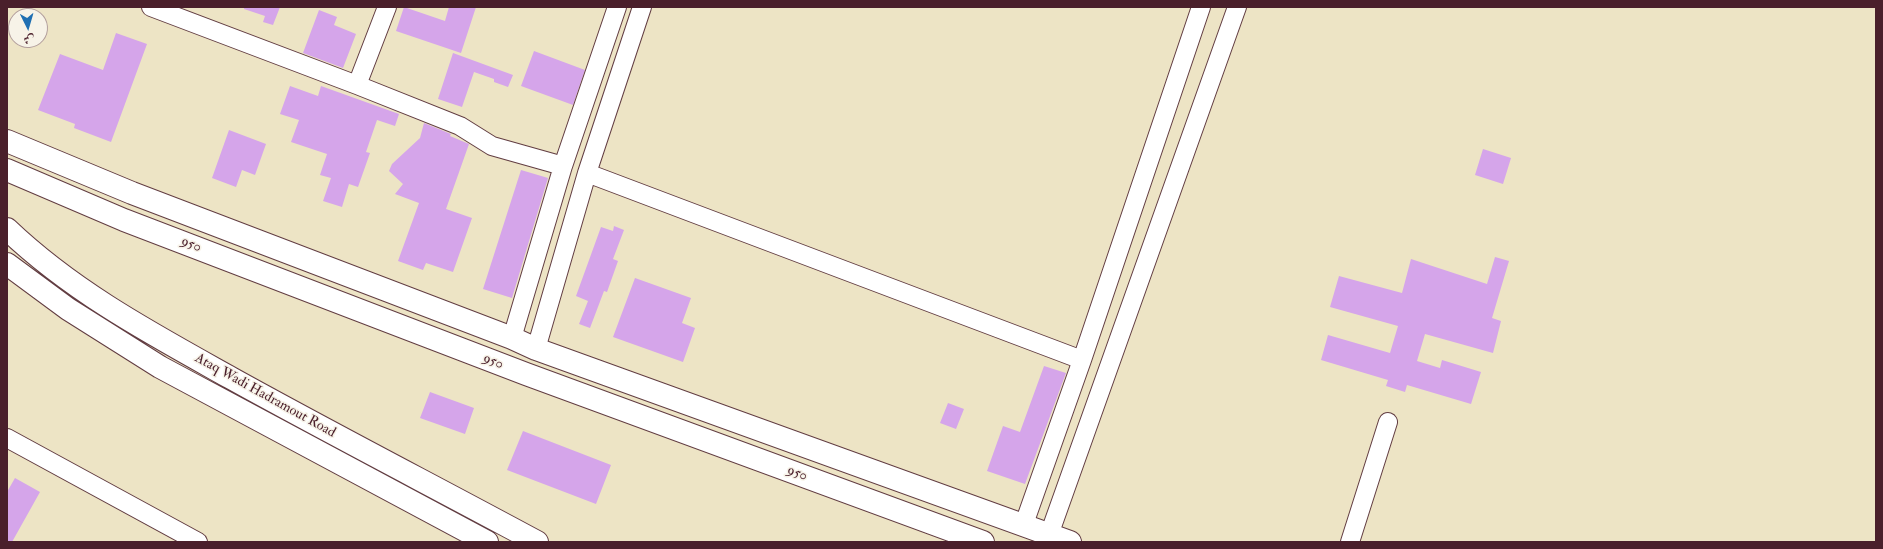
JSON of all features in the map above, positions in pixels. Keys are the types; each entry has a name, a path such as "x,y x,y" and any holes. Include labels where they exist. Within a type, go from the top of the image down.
{"main road":[{"name":"950","path":"7,141 132,194 512,338 536,349 1024,524 1070,542"},
{"name":"950","path":"7,170 124,220 526,374 984,542"},
{"name":"Ataq Wadi Hadramout Road","path":"7,229 64,277 129,321 268,399 537,542"},
{"path":"292,284 304,259"},
{"name":"Ataq Wadi Hadramout Road","path":"7,264 68,309 154,363 487,542"}],"street":[{"path":"151,7 357,85 460,126 492,146 563,166"},
{"path":"357,85 387,7"},
{"path":"512,338 563,166 617,7"},
{"path":"536,349 587,174 642,7"},
{"path":"1024,524 1082,360 1201,7"},
{"path":"1049,535 1237,7"},
{"path":"587,174 1082,360"},
{"path":"1350,542 1388,422"},
{"path":"7,438 198,542"}],"building":[{"path":"244,7 280,7 273,25 263,22 265,16 244,9"},
{"path":"404,7 445,21 449,7 476,7 461,53 396,31"},
{"path":"319,10 337,17 334,25 356,34 343,68 303,53"},
{"path":"116,33 147,44 111,142 74,128 75,124 38,110 60,54 103,70"},
{"path":"534,51 585,70 573,105 521,86"},
{"path":"453,53 513,75 508,87 494,82 494,79 474,72 462,107 438,99"},
{"path":"290,86 318,96 321,86 399,114 395,126 377,120 366,152 370,153 358,187 349,184 342,207 323,201 331,178 320,175 327,154 291,142 299,120 280,114"},
{"path":"424,123 451,134 450,136 469,144 446,209 472,218 453,272 426,263 423,270 398,261 419,203 395,194 403,184 389,171 392,164 420,138"},
{"path":"229,130 266,144 255,175 242,170 236,187 212,178"},
{"path":"1483,149 1511,158 1503,184 1475,175"},
{"path":"521,170 548,178 512,298 483,289"},
{"path":"614,226 624,230 613,259 618,261 607,292 604,291 590,328 579,324 588,301 576,296 601,227 613,231"},
{"path":"1495,257 1509,261 1492,318 1501,321 1493,353 1425,334 1417,361 1440,368 1442,360 1481,372 1471,404 1407,385 1405,392 1386,386 1388,380 1321,360 1328,335 1390,353 1398,326 1330,307 1339,276 1402,293 1411,259 1487,284"},
{"path":"635,278 691,298 682,323 695,328 683,362 613,337"},
{"path":"1044,366 1066,373 1025,484 987,471 1003,426 1020,432"},
{"path":"430,392 474,408 465,434 420,418"},
{"path":"948,403 964,409 956,429 940,423"},
{"path":"523,431 611,465 596,504 507,470"},
{"path":"15,478 40,492 12,542 7,542 7,492"}]}
